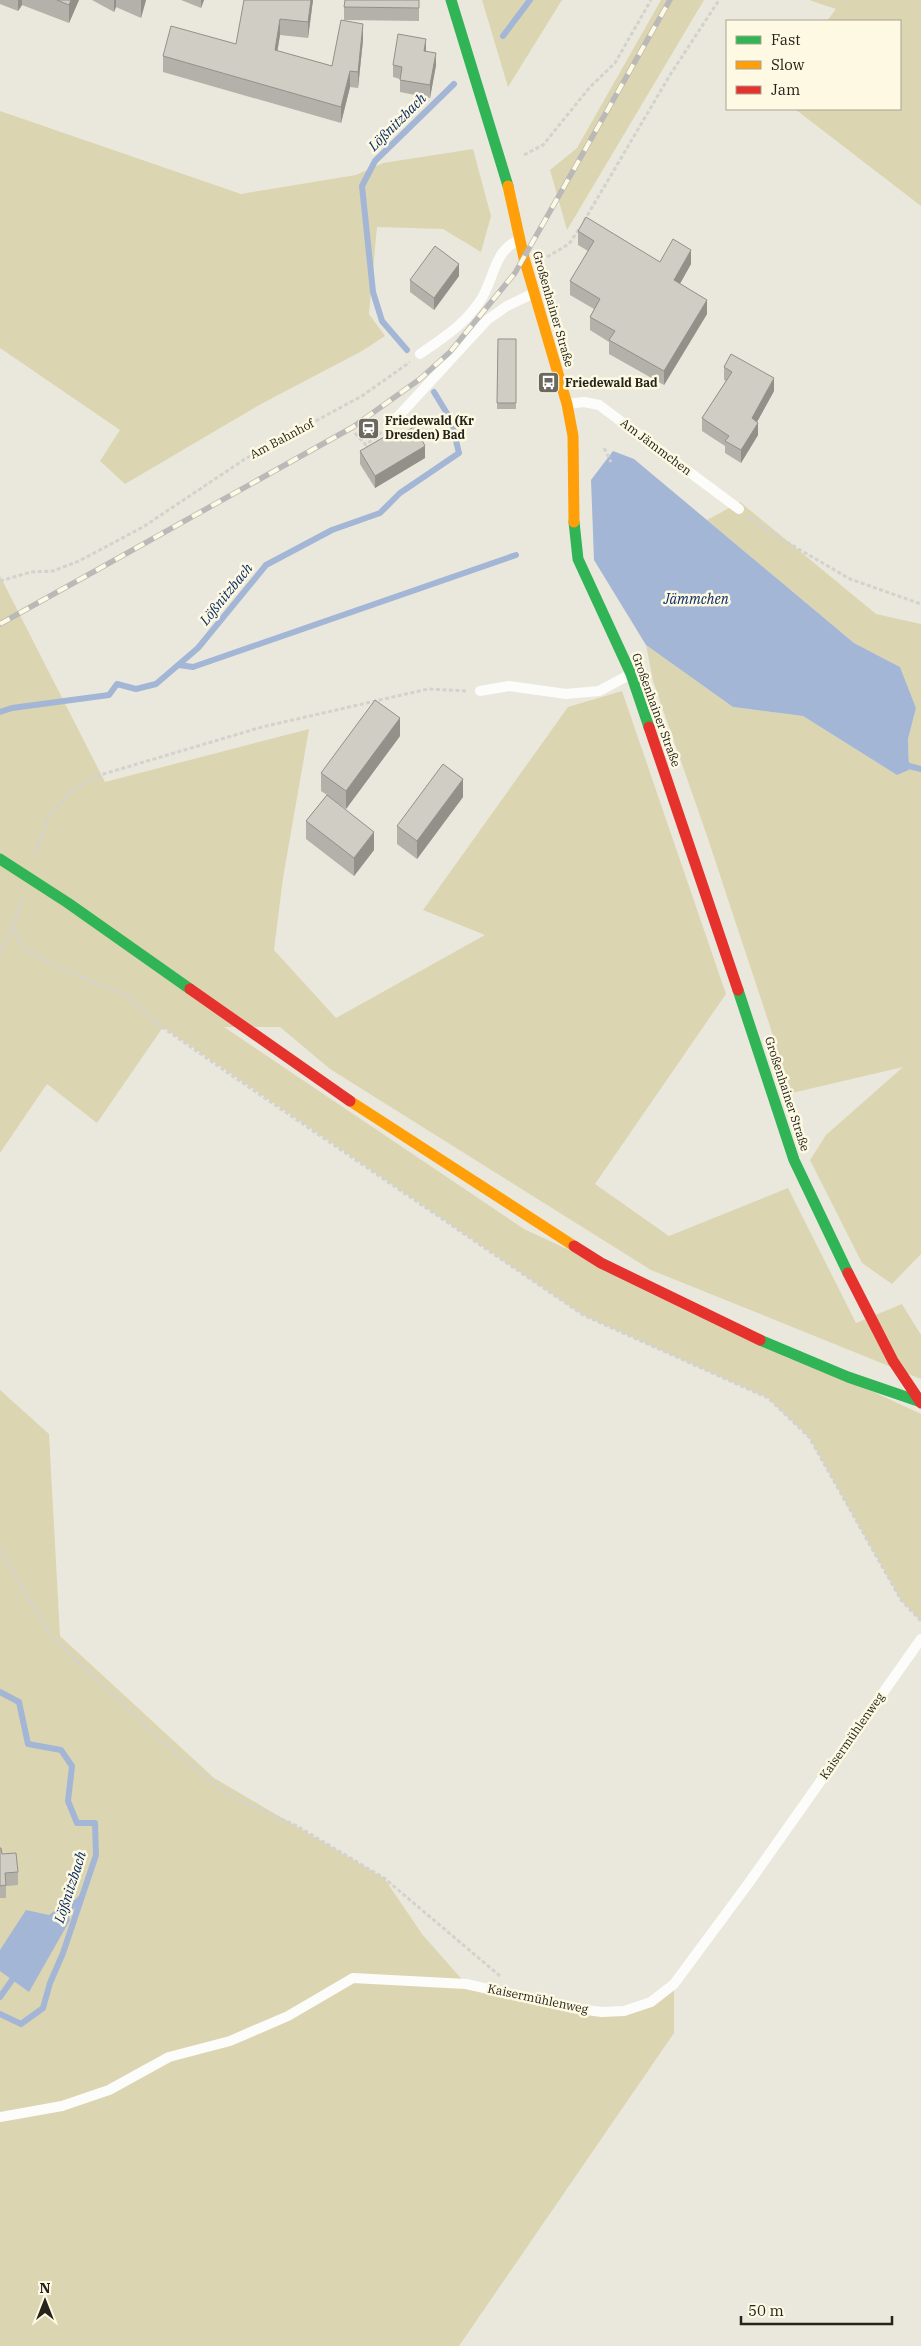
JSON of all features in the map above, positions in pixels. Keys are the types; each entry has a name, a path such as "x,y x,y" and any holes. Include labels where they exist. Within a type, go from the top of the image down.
{"street":[{"name":"Großenhainer Straße","path":"451,0 504,166 527,267 567,404 572,436 574,533 578,560 631,674 710,903 794,1160 862,1304 893,1362 921,1403"},
{"path":"0,859 68,903 346,1099 601,1264 755,1338 848,1377 921,1403"}],"lane":[{"path":"420,354 457,329 469,316 482,299 501,254 508,245 520,240"},
{"path":"394,422 487,320 507,306 535,293"},
{"name":"Am Jämmchen","path":"567,404 584,402 599,405 739,509"},
{"path":"480,691 509,686 566,694 599,691 631,674"},
{"name":"Kaisermühlenweg","path":"0,2117 62,2106 109,2090 169,2057 230,2041 288,2016 353,1978 466,1984 578,2009 602,2012 624,2011 651,2002 674,1984 748,1884 921,1638"}],"path":[{"path":"504,166 542,145 590,87 615,63 651,0"},
{"path":"527,267 569,244 670,75 719,0"},
{"name":"Am Bahnhof","path":"0,581 31,572 53,571 143,527 245,459 362,396 420,354"},
{"path":"354,433 366,445 394,422"},
{"path":"604,448 611,462"},
{"path":"739,509 772,534 850,579 921,604"},
{"path":"34,861 49,815 72,790 100,775 262,727 428,689 480,691"},
{"path":"0,952 13,926 22,898"},
{"path":"13,926 22,948 61,968 127,996 162,1027 583,1315 768,1398 809,1437 901,1600 921,1621"},
{"path":"0,1550 52,1637 164,1743 226,1794 297,1826 384,1878 522,1995"}],"shaded area":[{"path":"482,0 562,0 508,87"},
{"path":"661,0 704,0 567,230 550,170 577,148"},
{"path":"809,0 921,0 921,206 796,110 901,110 901,20 828,20 836,9"},
{"path":"0,111 241,194 356,175 383,163 473,149 491,216 481,252 443,229 377,227 369,314 385,336 362,351 261,404 125,484 100,461 120,430 0,348"},
{"path":"740,502 876,614 921,624 921,1254 892,1284 862,1263 810,1160 826,1135 903,1067 792,1093 706,833 653,681 646,645 733,707 803,716 897,775 909,770 908,739 916,708 900,667 854,643 707,520"},
{"path":"0,576 105,782 309,729 283,878 274,950 336,1018 485,935 423,910 568,707 622,691 726,994 595,1184 669,1236 788,1188 856,1323 902,1304 921,1335 921,1379 651,1270 330,1069 280,1027 224,1027 524,1229 921,1414 921,1621 901,1600 809,1437 768,1398 583,1315 163,1027 97,1123 47,1084 0,1153"},
{"path":"0,1390 49,1434 60,1636 214,1778 384,1878 422,1934 466,1984 578,2009 624,2011 674,1984 674,2033 459,2346 0,2346"}],"water":[{"name":"Jämmchen","path":"613,451 634,459 854,643 900,667 916,708 908,739 909,770 897,775 803,716 733,707 646,645 594,560 591,480"},
{"path":"65,1903 70,1920 29,1992 0,1971 0,1950 26,1910 49,1915"}],"building":[{"path":"57,0 71,0 69,5"},
{"path":"244,0 311,0 308,22 280,19 275,50 332,66 341,20 363,24 358,72 350,71 341,107 163,56 171,26 236,44"},
{"path":"345,0 419,0 419,8 344,7"},
{"path":"398,34 426,39 424,51 436,53 430,85 400,80 402,67 393,65"},
{"path":"586,217 660,262 673,239 691,250 674,280 707,300 664,371 609,340 615,331 590,317 600,299 570,281 594,241 578,231"},
{"path":"435,246 459,264 434,298 410,280"},
{"path":"498,339 516,339 516,403 497,403"},
{"path":"731,354 774,378 752,418 758,423 741,450 725,441 729,436 702,418 732,372 724,367"},
{"path":"415,426 425,446 375,476 360,451 396,430 399,436"},
{"path":"375,700 400,718 346,791 321,773"},
{"path":"443,764 463,779 417,841 397,826"},
{"path":"327,795 374,832 354,858 306,821"},
{"path":"0,1848 2,1854 16,1853 18,1872 5,1873 6,1885 0,1886"}],"waterway":[{"name":"Lößnitzbach","path":"503,36 530,0"},
{"name":"Lößnitzbach","path":"407,350 382,321 373,292 362,186 375,161 454,84"},
{"name":"Lößnitzbach","path":"0,712 12,708 109,695 117,684 136,689 156,684 198,648 266,565 332,530 380,513 400,493 459,453 451,420 434,392"},
{"path":"179,665 193,667 516,555"},
{"path":"902,760 909,766 921,769"},
{"name":"Lößnitzbach","path":"0,1692 19,1702 28,1744 61,1750 72,1766 68,1801 77,1823 95,1823 96,1855 63,1953 50,1983 43,2008 21,2024 0,2014"},
{"path":"62,1916 80,1899"},
{"path":"0,1997 17,1973"}],"railway":[{"path":"0,624 353,427 420,379 450,352 515,273 670,0"}],"traffic: fast":[{"path":"451,0 508,186"},
{"path":"574,522 578,559 631,674 649,727"},
{"path":"0,859 68,903 190,989"},
{"path":"738,990 794,1160 848,1273"},
{"path":"760,1340 848,1377 921,1402"}],"traffic: slow":[{"path":"508,186 524,258 567,404 573,436 574,522"},
{"path":"350,1101 574,1246"}],"traffic: jam":[{"path":"649,727 738,990"},
{"path":"190,989 350,1101"},
{"path":"574,1246 601,1263 760,1340"},
{"path":"848,1273 893,1361 921,1403"}],"place":[{"name":"Friedewald Bad","path":"549,383"},
{"name":"Friedewald (Kr Dresden) Bad","path":"369,428"}]}
